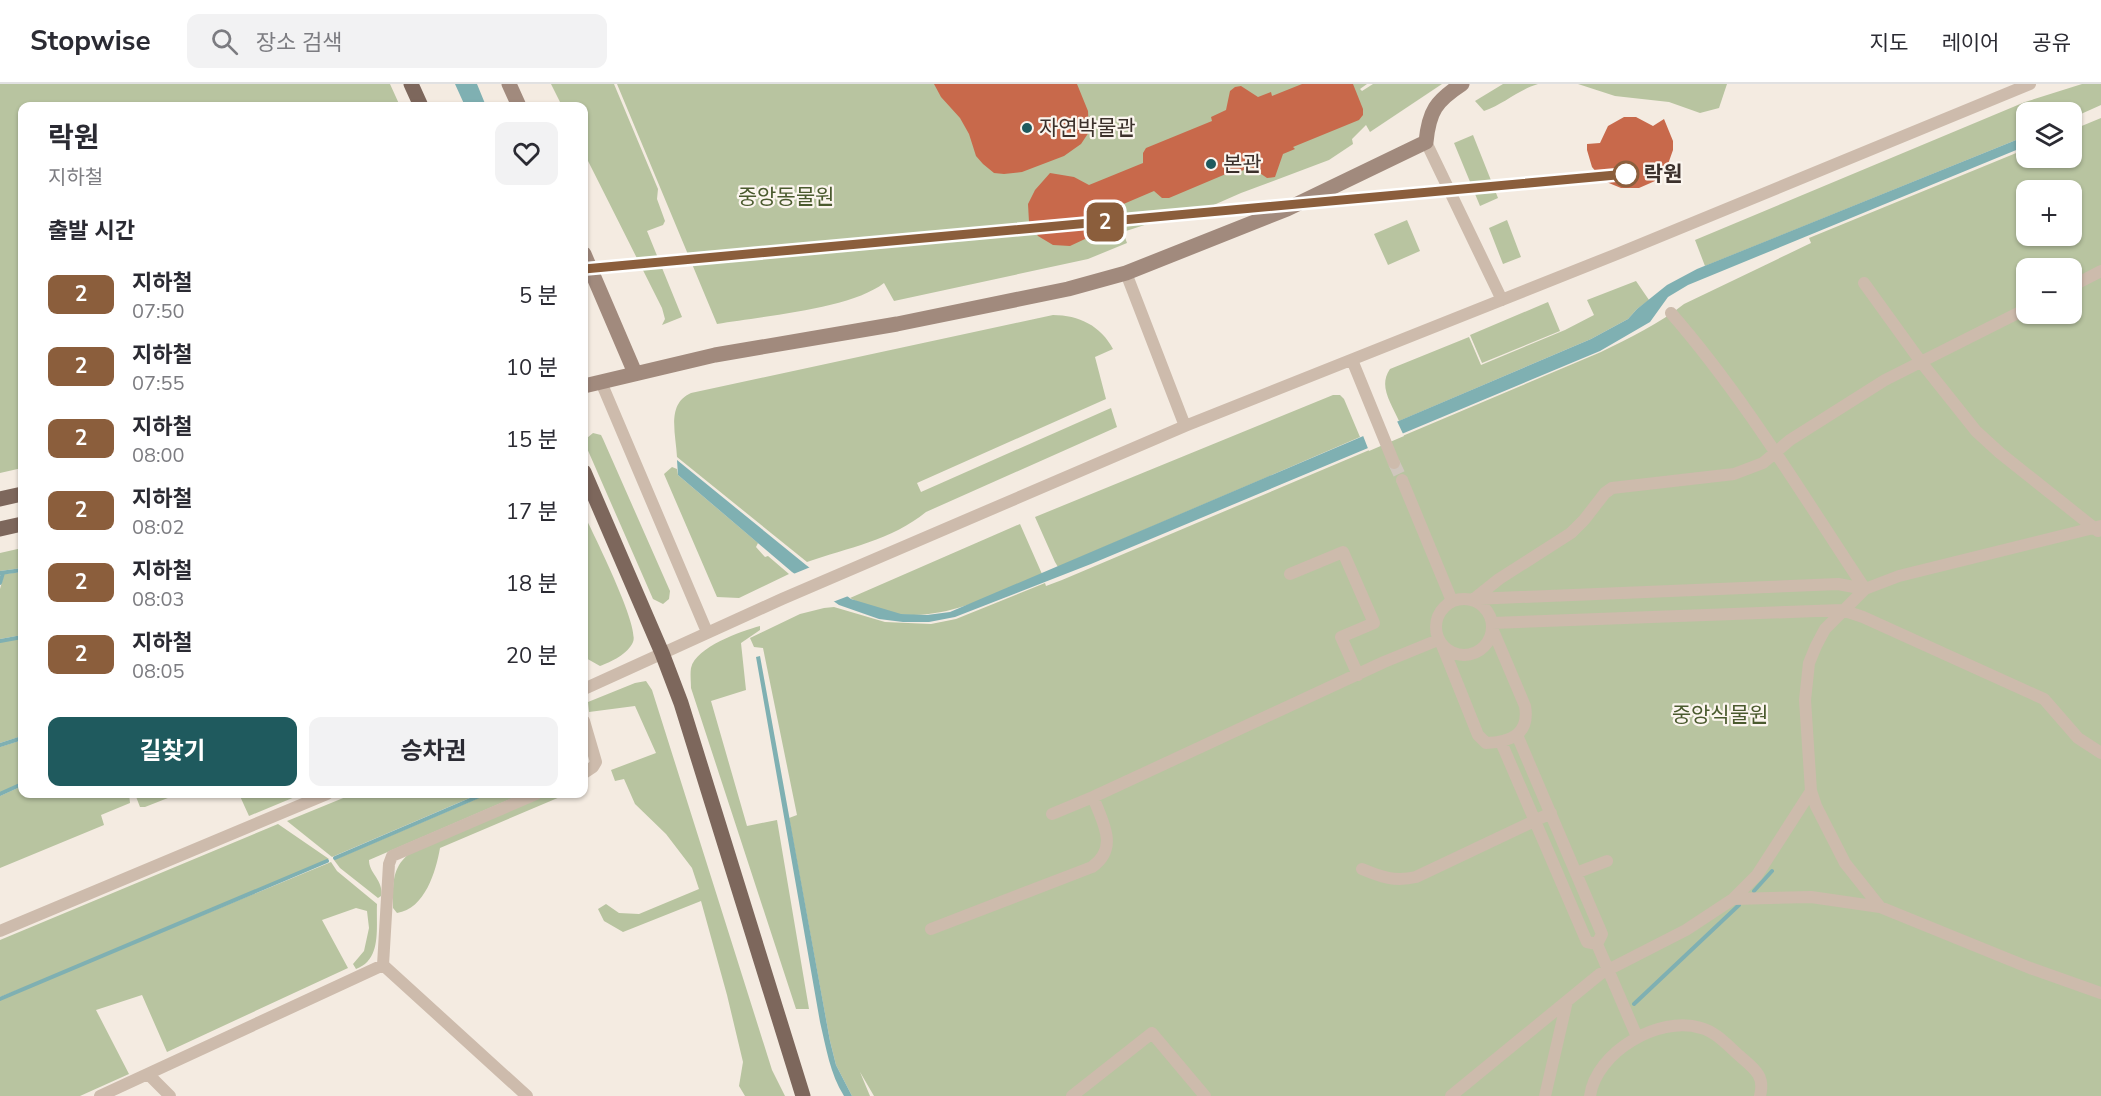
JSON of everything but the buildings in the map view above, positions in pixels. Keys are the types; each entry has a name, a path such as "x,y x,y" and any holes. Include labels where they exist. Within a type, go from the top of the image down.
{"main road":[{"path":"411,84 419,102"},
{"path":"588,481 662,653 683,710 803,1096"},
{"path":"0,499 18,495"},
{"path":"0,529 18,525"}],"street":[{"path":"509,84 517,102"},
{"path":"1462,84 1434,106 1428,121 1426,142 1502,300"},
{"path":"588,686 784,598 1185,426 1502,300 2030,84"},
{"path":"588,385 716,355 897,324 1057,291 1126,273 1287,209 1426,142"},
{"path":"588,263 635,373"},
{"path":"2082,281 2101,271"},
{"path":"1126,273 1185,426"},
{"path":"1864,283 1921,362 1988,443 2099,529"},
{"path":"1671,313 1702,349 1775,451 1865,590"},
{"path":"1474,599 1499,579 1571,533 1605,493 1612,488 1734,474 1763,463 1775,451 1885,380 2016,314"},
{"path":"1352,360 1394,463"},
{"path":"601,382 707,632"},
{"path":"1402,480 1452,601"},
{"path":"1880,907 1845,863 1811,791 1805,700 1809,663 1825,629 1865,590 1899,576 2099,529"},
{"path":"1290,574 1343,552 1374,623 1341,637 1358,675"},
{"path":"1474,599 1484,607 1525,706 1526,724 1517,735 1501,742 1486,743 1478,735 1440,643 1435,624 1438,614 1452,601 1474,599 1838,584 1865,590"},
{"path":"1492,625 1842,610 1863,617 2044,699 2078,738 2101,753"},
{"path":"1440,643 1453,653 1471,655 1487,644 1492,625"},
{"path":"1052,814 1093,798 1358,675 1440,643"},
{"path":"588,734 596,756 594,767 588,771"},
{"path":"1517,735 1602,934 1597,944 1637,1037"},
{"path":"1501,742 1533,822 1587,942 1597,944"},
{"path":"1451,1096 1607,970 1686,930 1733,899 1757,875 1811,791"},
{"path":"0,931 317,798"},
{"path":"383,965 388,864 392,856 527,798"},
{"path":"931,929 1092,867 1099,862 1105,856 1108,847 1104,827 1093,798"},
{"path":"1362,869 1388,879 1402,880 1416,877 1551,813"},
{"path":"1576,873 1607,861"},
{"path":"1733,899 1811,897 1880,907 2030,968 2101,993"},
{"path":"100,1096 383,965"},
{"path":"383,965 526,1096"},
{"path":"1545,1096 1567,1001"},
{"path":"1590,1096 1602,1065 1637,1037 1672,1027 1702,1028 1717,1036 1761,1076 1760,1096"},
{"path":"1072,1096 1152,1033 1206,1096"},
{"path":"148,1074 170,1096"}],"green space":[{"path":"0,84 390,84 398,102 18,102 18,469 0,473"},
{"path":"551,84 614,84 658,189 657,199 665,221 663,225 647,231 682,317 662,325 665,319 662,308 588,161 588,102 560,102"},
{"name":"중앙동물원","path":"617,84 1367,84 1360,89 1362,91 1373,84 1442,84 1370,132 1366,125 1352,139 1353,144 1329,160 1241,193 1175,222 1172,216 1123,232 1127,243 1088,259 894,301 884,283 869,292 829,305 717,324"},
{"path":"1503,84 1538,84 1484,111 1475,101"},
{"path":"1578,84 1727,84 1719,108 1700,113 1669,102 1615,96"},
{"path":"2082,84 2101,84 2101,105 2082,114 2082,102 2025,102"},
{"path":"2016,106 2016,140 1705,266 1695,240"},
{"name":"중앙식물원","path":"2101,118 2101,1096 874,1096 860,1072 870,1096 852,1096 836,1065 830,1041 789,818 797,815 763,648 754,647 750,638 800,614 834,607 885,622 931,624 956,619 1045,583 1046,586 1062,580 1601,352 1654,324 1684,304 1811,243 1809,238 2016,153 2016,168 2082,168 2082,126"},
{"path":"1473,135 1498,198 1480,206 1454,143"},
{"path":"1407,220 1420,251 1388,265 1374,234"},
{"path":"1507,220 1521,257 1503,264 1489,228"},
{"path":"1636,281 1649,300 1628,319 1591,339 1399,421 1385,388 1390,369 1469,337 1481,365 1565,330 1594,315 1587,300"},
{"path":"1548,302 1560,331 1482,363 1470,335"},
{"path":"1053,315 1072,317 1088,323 1108,341 1113,349 1095,357 1106,399 917,483 921,492 1111,408 1117,427 926,512 899,530 869,542 807,562 677,457 675,412 683,398 691,393"},
{"path":"1333,395 1340,395 1344,399 1360,437 1058,567 1035,517"},
{"path":"593,433 601,435 603,439 670,591 669,599 663,604 653,599 588,451 588,437"},
{"path":"672,467 677,469 678,475 758,543 756,547 765,557 768,556 789,574 739,598 717,597 664,474"},
{"path":"588,523 623,600 633,633 633,642 623,654 600,666 588,659"},
{"path":"1020,524 1042,574 994,595 948,611 924,614 900,614 876,609 850,598"},
{"path":"18,549 18,569 0,571 0,553"},
{"path":"18,572 18,636 0,639 0,589 4,574"},
{"path":"760,626 760,630 741,643 746,690 711,701 747,826 777,820 809,1009 796,1009 691,688 691,668 701,653 720,641"},
{"path":"18,639 18,737 0,743 0,642"},
{"path":"646,681 652,690 772,1070 785,1096 745,1096 739,1086 743,1062 701,901 623,932 604,921 598,909 606,904 619,913 639,914 699,889 692,868 666,834 635,804 624,779 615,781 611,770 656,753 635,706 589,712 588,702 635,683"},
{"path":"18,741 18,785 0,793 0,747"},
{"path":"18,788 18,798 129,798 130,803 101,815 104,825 0,868 0,796"},
{"path":"137,798 168,798 145,807 140,807"},
{"path":"241,798 292,798 249,816"},
{"path":"343,798 470,798 332,857 287,821"},
{"path":"479,798 513,798 369,860 371,869 379,881 381,896 378,898 340,868 334,860"},
{"path":"540,798 558,798 440,848 428,888 415,904 397,913 393,908 394,878 399,865 410,853"},
{"path":"278,824 329,859 150,937 331,862 337,871 377,904 376,942 374,951 364,965 356,969 353,964 364,951 369,928 367,911 356,908 322,920 348,968 167,1052 142,995 96,1010 129,1074 80,1096 0,1096 0,999 135,943 0,997 0,940"}],"water":[{"path":"455,84 477,84 484,102 463,102"},
{"path":"2016,140 2016,150 1688,285 1668,297 1650,322 1600,351 1091,564 955,617 929,622 903,622 879,619 839,605 792,572 678,475 677,460 851,599 901,614 927,615 950,612 1591,339 1628,319 1667,285 1697,269"},
{"path":"760,656 830,1041 836,1065 852,1096 844,1096 835,1079 820,1022 756,657"}],"pier":[{"path":"1396,419 1404,436 1369,451 1362,433"},
{"path":"813,566 851,595 830,603 791,575"}],"waterway":[{"path":"0,573 18,571"},
{"path":"0,583 3,573"},
{"path":"0,641 18,638"},
{"path":"0,745 18,739"},
{"path":"0,794 18,786"},
{"path":"335,858 475,798"},
{"path":"0,999 327,861"},
{"path":"1754,891 1772,871"},
{"path":"1634,1004 1739,905"}],"tunnel":[{"path":"1394,463 1402,480"}],"metro line":[{"name":"2","path":"588,269 1627,174"}],"place":[{"name":"자연박물관","path":"1027,128"},
{"name":"본관","path":"1211,164"},
{"name":"락원","path":"1626,174"}]}
